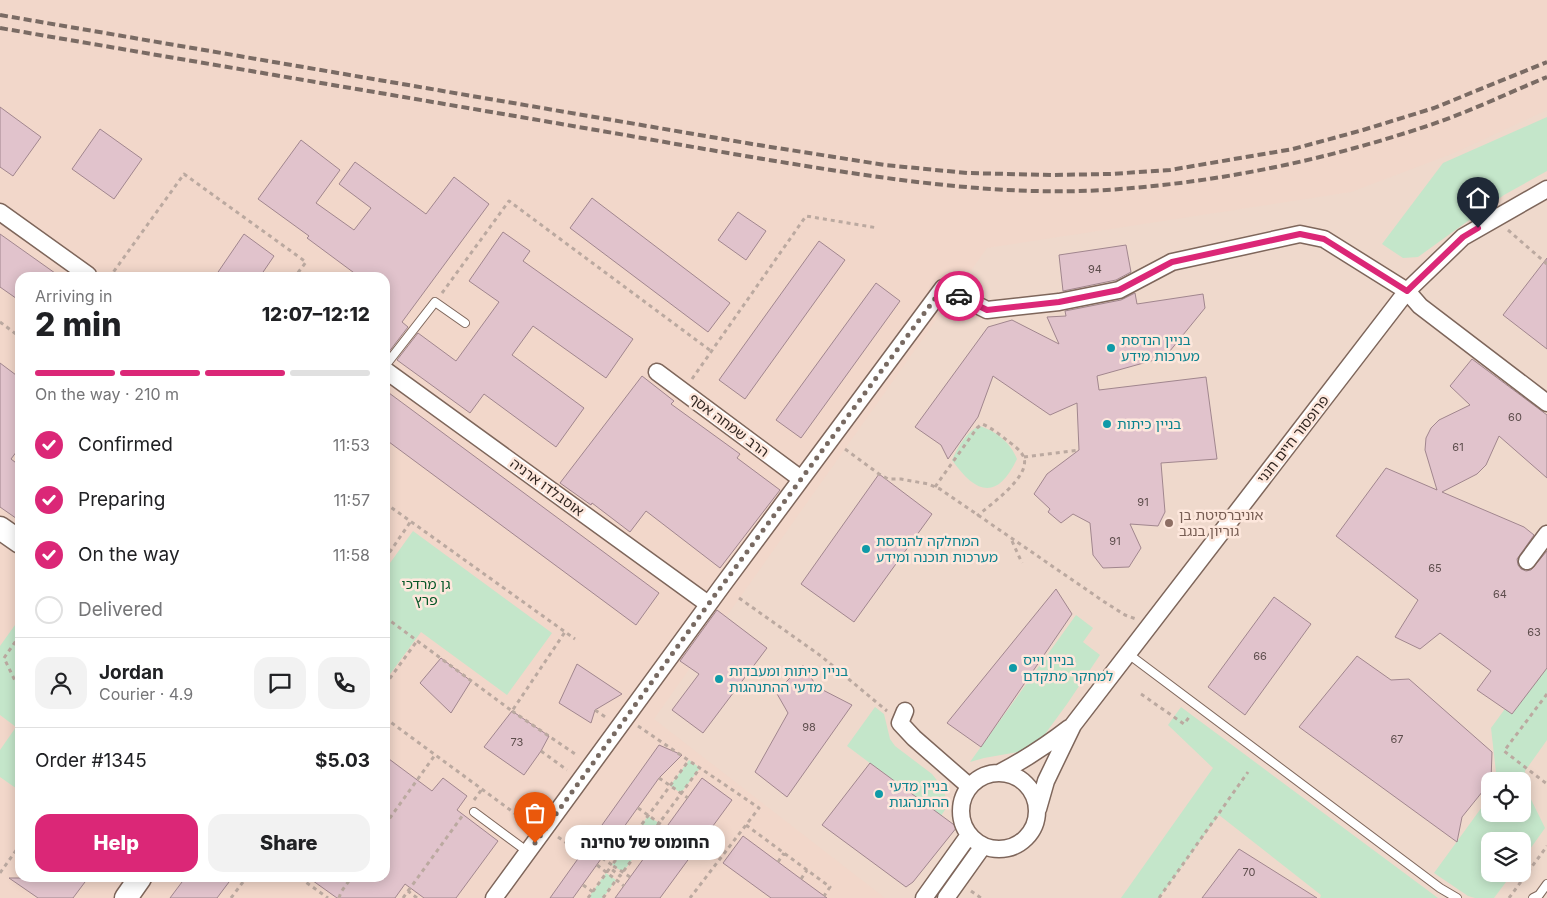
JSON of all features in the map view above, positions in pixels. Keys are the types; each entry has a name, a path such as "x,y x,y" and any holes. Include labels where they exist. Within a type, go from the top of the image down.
{"street":[{"name":"פרופסור חיים חנני","path":"1038,809 1046,781 1073,725 1407,291 1463,237 1547,189"},
{"path":"0,212 84,272"},
{"path":"494,898 528,852 549,834 591,766 708,604 943,288 987,310 1059,302 1119,290 1172,262 1300,234 1324,239 1407,291 1420,306 1547,403"},
{"name":"הרב שמחה אסף","path":"657,372 801,479"},
{"name":"אוסבלדו ארניה","path":"390,374 708,604"},
{"path":"0,528 15,538"},
{"path":"1527,561 1547,534"},
{"path":"903,717 914,738 970,786"},
{"name":"פרופסור חיים חנני","path":"998,773 1047,745 1073,725"},
{"path":"998,773 1012,775 1023,781 1032,791 1038,809 1036,822 1030,834 1021,842 1009,848 996,849 983,846 969,835 963,824 961,810 963,797 970,786 985,775 998,773"},
{"path":"924,898 969,835"},
{"path":"946,898 983,846"},
{"path":"126,898 137,882"}],"lane":[{"path":"390,360 435,302 465,323"},
{"path":"1127,653 1457,898"},
{"path":"470,811 528,852"},
{"path":"1533,898 1539,896 1547,884"}],"path":[{"path":"113,272 184,174 306,262 298,272"},
{"path":"435,302 509,201 711,351"},
{"path":"683,391 806,216 878,228"},
{"path":"1494,218 1547,264"},
{"path":"0,322 15,333"},
{"path":"935,487 977,428 982,424 990,428 1020,451 1024,457 1024,466 1016,482 977,516"},
{"path":"831,438 888,479 901,479 935,487 1102,601 1125,615 1150,625"},
{"path":"1024,457 1079,450"},
{"path":"390,507 575,639"},
{"path":"390,551 411,522"},
{"path":"1011,539 1022,563"},
{"path":"739,598 903,717"},
{"path":"390,621 512,711 591,766"},
{"path":"512,711 565,632"},
{"path":"390,678 417,640"},
{"path":"15,642 4,658 15,681"},
{"path":"1141,694 1184,724"},
{"path":"1547,694 1504,751 1547,784"},
{"path":"595,710 612,722"},
{"path":"390,722 482,789 582,854"},
{"path":"640,727 759,808 690,898"},
{"path":"541,751 574,775"},
{"path":"390,818 435,755"},
{"path":"612,865 689,760"},
{"path":"588,898 610,868 620,876 700,768"},
{"path":"1159,898 1248,772"},
{"path":"659,778 688,798"},
{"path":"472,803 482,789"},
{"path":"638,808 666,828"},
{"path":"403,898 470,811"},
{"path":"746,825 830,887 824,896"},
{"path":"1509,898 1547,846"},
{"path":"0,873 15,852"},
{"path":"778,862 784,853"},
{"path":"602,858 630,877"},
{"path":"596,866 624,886"},
{"path":"801,879 807,870"},
{"path":"603,898 616,880"},
{"path":"232,898 243,882"},
{"path":"306,882 328,898"},
{"path":"339,898 348,882"},
{"path":"583,885 593,892"},
{"path":"408,891 417,898"}],"shaded area":[{"path":"0,0 1547,0 1547,898 0,898"},
{"name":"אוניברסיטת בן גוריון בנגב","path":"1547,110 1547,898 885,898 654,719 987,248 1351,192 1454,153"}],"green space":[{"path":"1547,117 1547,171 1504,195 1418,257 1403,258 1382,244 1443,163"},
{"path":"979,426 1002,438 1011,448 1017,459 1002,482 994,487 978,486 969,480 952,460 966,436"},
{"name":"גן מרדכי פרץ","path":"413,531 552,633 507,695 421,632 390,674 390,563"},
{"path":"1076,615 1093,628 1083,642 1100,655 1067,704 1040,741 1018,752 970,762"},
{"path":"15,625 15,726 0,715 0,646"},
{"path":"1547,651 1547,740 1525,772 1496,772 1491,728"},
{"path":"875,707 884,714 890,739 895,746 932,774 943,788 948,805 941,816 847,746"},
{"path":"1181,707 1438,898 1320,898 1321,895 1219,815 1159,898 1121,898 1213,768 1168,725"},
{"path":"15,728 15,788 0,777 0,750"},
{"path":"689,760 700,768 681,793 670,786"},
{"path":"1531,799 1545,828 1531,848 1531,832 1481,832 1481,882 1506,882 1494,898 1468,896 1434,873 1481,808 1481,822 1531,822"},
{"path":"648,816 659,823 623,872 612,865"},
{"path":"606,873 616,880 603,898 588,898"}],"building":[{"path":"0,107 41,137 13,176 0,167"},
{"path":"100,129 142,159 114,199 72,169"},
{"path":"301,140 340,170 316,203 354,230 371,208 339,184 355,162 426,214 454,177 489,204 402,322 408,327 390,350 390,272 353,272 307,238 309,236 258,199"},
{"path":"592,198 730,303 708,332 570,228"},
{"path":"738,212 766,231 746,260 718,240"},
{"path":"503,232 530,251 523,261 633,339 606,378 533,326 512,355 584,408 556,447 484,394 470,413 397,360 418,333 456,361 499,302 469,281"},
{"path":"0,234 54,272 15,272 15,298 0,287"},
{"path":"244,234 274,256 263,272 218,272"},
{"path":"819,241 845,260 745,399 719,380"},
{"path":"1126,245 1131,272 1116,280 1063,291 1059,255"},
{"path":"1547,258 1547,349 1503,315"},
{"path":"876,283 900,301 801,438 776,420"},
{"path":"1135,293 1137,304 1203,294 1205,308 1165,357 1097,376 1099,390 1206,377 1217,459 1161,463 1165,512 1158,526 1130,524 1141,548 1129,567 1103,568 1093,555 1090,523 1073,514 1061,523 1048,512 1050,509 1034,494 1047,474 1079,450 1077,403 1050,415 993,376 978,417 948,459 941,445 915,427 988,327 1012,320 1059,344 1047,317 1066,316 1065,311 1121,300"},
{"path":"1472,359 1547,415 1547,478 1499,436 1486,465 1477,474 1442,492 1524,527 1534,535 1517,559 1521,569 1531,570 1547,551 1547,668 1512,714 1477,690 1491,671 1440,633 1420,649 1395,637 1418,600 1336,536 1386,468 1437,490 1425,450 1426,438 1431,428 1439,420 1470,405 1450,386"},
{"path":"0,363 15,374 15,454 11,459 15,462 15,518 0,507"},
{"path":"642,376 674,401 671,404 740,454 737,458 780,490 720,568 646,511 630,532 592,503 591,505 560,483"},
{"path":"390,394 659,593 636,625 390,443"},
{"name":"המחלקה להנדסת מערכות תוכנה ומידע","path":"879,474 932,514 854,622 801,584"},
{"name":"בניין וייס למחקר מתקדם","path":"1056,589 1072,614 981,747 947,723"},
{"path":"1274,597 1311,624 1245,715 1208,687"},
{"name":"בניין כיתות ומעבדות מדעי ההתנהגות","path":"717,610 767,648 703,733 672,710 699,674 680,661"},
{"path":"1357,656 1391,680 1409,679 1492,752 1491,772 1481,772 1481,793 1462,817 1457,842 1299,727"},
{"path":"441,658 471,681 451,713 420,683"},
{"path":"577,664 622,694 595,710 591,723 559,703"},
{"path":"803,665 817,687 852,705 787,797 755,772 788,713 776,692"},
{"path":"512,711 549,736 524,775 484,747"},
{"path":"659,745 682,755 659,778 573,898 550,898"},
{"path":"390,760 432,791 443,778 467,796 457,810 498,841 456,898 424,898 405,884 395,898 337,898 315,882 390,882"},
{"name":"בניין מדעי ההתנהגות","path":"870,763 957,827 913,882 906,887 822,825"},
{"path":"702,778 732,800 660,898 615,898"},
{"path":"743,836 827,898 771,898 723,863"},
{"path":"1239,849 1317,898 1202,898"},
{"path":"9,878 15,878 15,882 85,882 73,898 38,898"},
{"path":"182,882 229,882 217,898 170,898"}],"railway":[{"path":"0,15 752,144 885,165 967,173 1051,175 1170,170 1293,149 1434,108 1547,62"},
{"path":"0,28 812,167 927,183 1004,190 1081,191 1120,189 1199,180 1277,167 1354,148 1430,125 1547,77"}],"way so far":[{"path":"535,843 715,595 943,288 959,296"}],"place":[{"name":"בניין הנדסת מערכות מידע","path":"1111,348"},
{"name":"בניין כיתות","path":"1107,424"},
{"name":"אוניברסיטת בן גוריון בנגב","path":"1169,523"},
{"name":"המחלקה להנדסת מערכות תוכנה ומידע","path":"866,549"},
{"name":"בניין וייס למחקר מתקדם","path":"1013,668"},
{"name":"בניין כיתות ומעבדות מדעי ההתנהגות","path":"719,679"},
{"name":"בניין מדעי ההתנהגות","path":"879,794"},
{"name":"החומוס של טחינה","path":"535,843"}],"route":[{"path":"959,296 987,310 1059,302 1119,290 1172,262 1300,234 1324,239 1407,291 1463,237 1478,228"}]}
